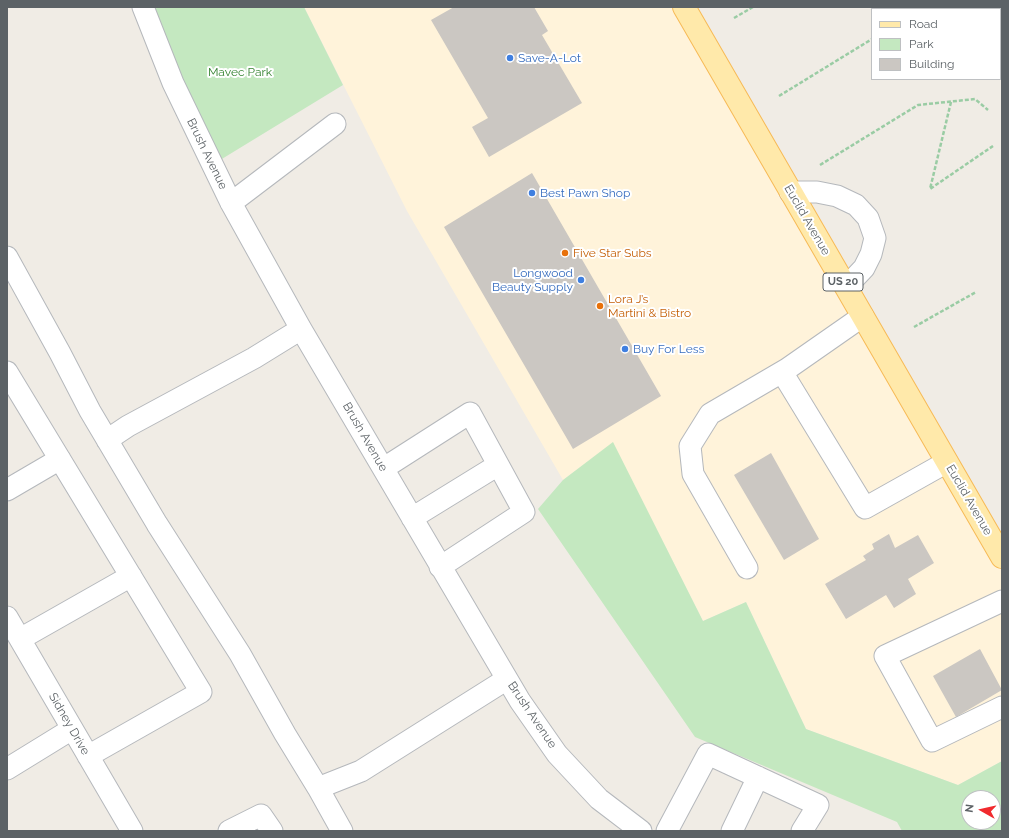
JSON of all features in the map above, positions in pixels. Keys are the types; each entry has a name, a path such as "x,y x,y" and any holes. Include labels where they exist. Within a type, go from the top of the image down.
{"main road":[{"name":"Euclid Avenue","path":"684,7 1002,557"}],"street":[{"name":"Brush Avenue","path":"143,7 172,83 231,203 301,329 520,701 558,754 599,799 641,831"},
{"path":"231,203 335,124"},
{"path":"790,192 817,192 837,196 856,205 868,218 875,238 871,254 864,268 846,287"},
{"path":"7,257 90,411 157,524 240,654 342,831"},
{"path":"747,568 693,474 690,446 710,414 786,369 863,316"},
{"path":"107,440 128,426 254,358 301,329"},
{"path":"786,369 785,377 865,508 947,462"},
{"path":"7,372 201,692 88,756"},
{"path":"384,468 470,413 524,512 440,567"},
{"path":"7,490 60,459"},
{"path":"412,518 498,465"},
{"path":"20,639 131,576"},
{"path":"1002,601 885,656 932,741 1002,707"},
{"name":"Sidney Drive","path":"7,617 132,831"},
{"path":"318,788 362,771 507,679"},
{"path":"7,769 72,729"},
{"path":"667,831 708,754 818,805 802,831"},
{"path":"732,831 758,777"},
{"path":"230,831 261,815 272,831"}],"path":[{"path":"734,18 753,7"},
{"path":"779,96 871,40"},
{"path":"820,165 918,105 975,99 988,110"},
{"path":"951,102 930,189 992,146"},
{"path":"914,327 976,292"}],"shaded area":[{"path":"304,7 684,7 1002,557 1002,761 958,785 806,729 746,602 703,621 613,443 563,480 407,211"}],"green space":[{"name":"Mavec Park","path":"143,7 304,7 343,85 212,165"},
{"path":"613,442 703,621 746,602 806,729 958,785 1002,761 1002,831 902,831 897,822 695,737 538,509 563,480"}],"building":[{"path":"454,7 534,7 548,31 542,35 582,103 489,157 472,127 488,118 431,20"},
{"path":"532,173 661,396 573,449 444,227"},
{"path":"771,453 819,539 784,560 734,475"},
{"path":"889,534 895,548 918,535 934,563 908,579 916,594 894,608 886,595 846,619 825,584 866,560 863,556 874,549 872,544"},
{"path":"980,649 1002,690 956,717 933,676"}],"place":[{"name":"Save-A-Lot","path":"510,58"},
{"name":"Best Pawn Shop","path":"532,193"},
{"name":"Five Star Subs","path":"565,253"},
{"name":"Longwood Beauty Supply","path":"581,280"},
{"name":"Lora J’s Martini & Bistro","path":"600,306"},
{"name":"Buy For Less","path":"625,349"}]}
